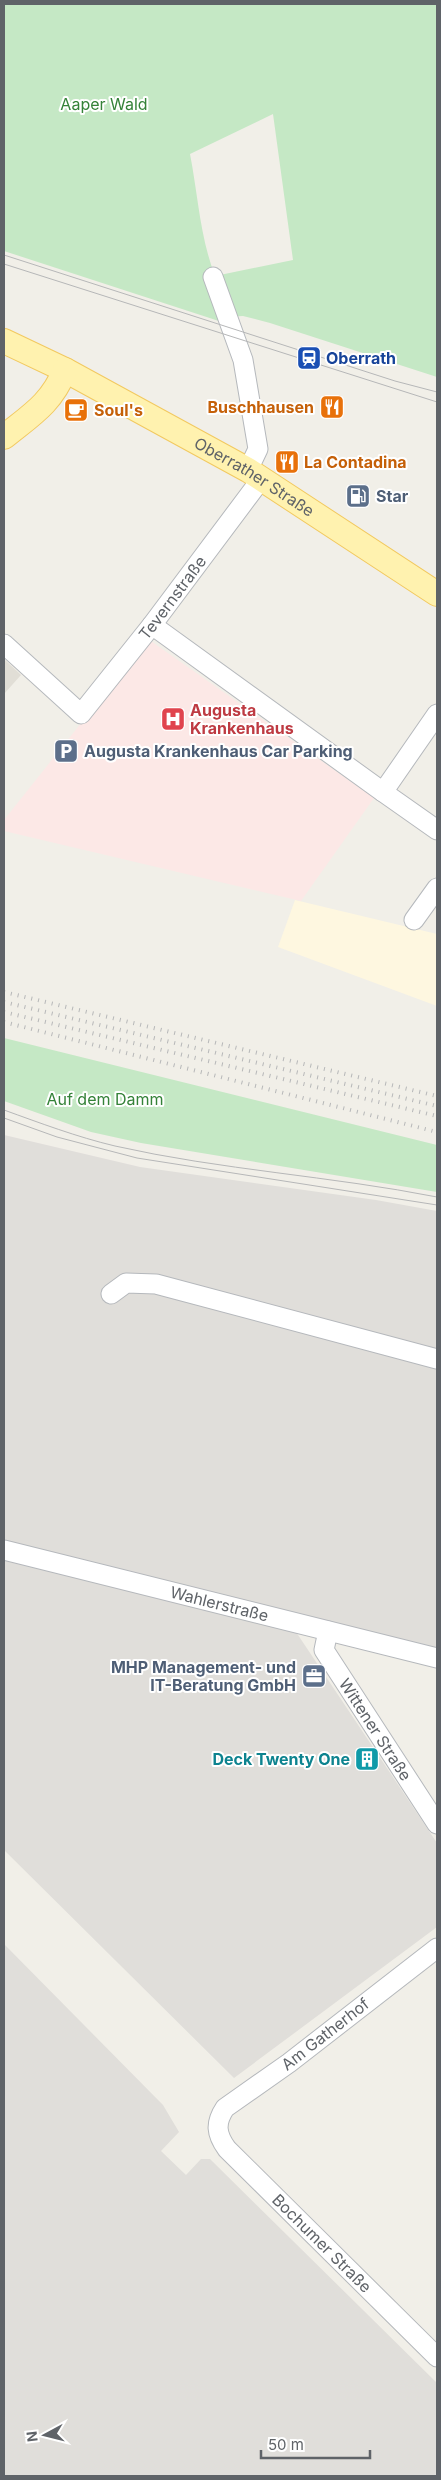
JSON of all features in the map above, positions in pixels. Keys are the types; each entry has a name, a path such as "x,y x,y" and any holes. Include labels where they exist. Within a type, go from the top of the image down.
{"main road":[{"name":"Oberrather Straße","path":"4,341 65,370 255,474 437,594"},
{"path":"4,437 54,394 65,370"}],"street":[{"name":"Tevernstraße","path":"4,644 80,714 152,625 255,474 258,449 243,360 213,278"},
{"path":"152,625 437,830"},
{"path":"383,792 437,714"},
{"path":"414,920 437,888"},
{"path":"111,1294 126,1283 156,1284 437,1359"},
{"name":"Wahlerstraße","path":"4,1550 437,1658"},
{"name":"Wittener Straße","path":"328,1631 324,1650 437,1824"},
{"name":"Am Gatherhof","path":"218,2123 225,2108 289,2063 437,1948"},
{"name":"Bochumer Straße","path":"218,2123 218,2134 227,2149 437,2357"}],"shaded area":[{"name":"Augusta Krankenhaus","path":"148,639 374,798 301,901 4,831 4,820"},
{"path":"4,659 21,675 4,694"},
{"path":"295,900 437,934 437,1006 278,947"},
{"path":"4,1135 140,1167 376,1200 437,1211 437,1653 286,1617 437,1843 437,1927 234,2078 4,1850"},
{"path":"4,1944 163,2105 179,2132 161,2151 186,2175 201,2159 210,2159 437,2383 437,2476 4,2476"}],"green space":[{"name":"Aaper Wald","path":"4,4 437,4 437,377 243,316 224,317 225,323 4,251","holes":["273,114 293,260 215,276 206,246 190,154"]},
{"name":"Auf dem Damm","path":"4,1038 437,1145 437,1192 141,1143 91,1132 4,1101"}],"tram line":[{"path":"4,255 395,381 437,392"},
{"path":"4,264 437,402"},
{"path":"4,1110 59,1130 115,1146 195,1161 437,1197"},
{"path":"4,1118 57,1137 137,1158 437,1205"}],"railway":[{"path":"4,992 437,1096"},
{"path":"4,1002 437,1106"},
{"path":"4,1012 437,1116"},
{"path":"4,1022 437,1132"}],"place":[{"name":"Oberrath","path":"309,358"},
{"name":"Buschhausen","path":"332,407"},
{"name":"Soul's","path":"76,410"},
{"name":"La Contadina","path":"287,462"},
{"name":"Star","path":"358,496"},
{"name":"Augusta Krankenhaus","path":"173,719"},
{"name":"Augusta Krankenhaus Car Parking","path":"66,751"},
{"name":"MHP Management- und IT-Beratung GmbH","path":"314,1676"},
{"name":"Deck Twenty One","path":"367,1759"}]}
